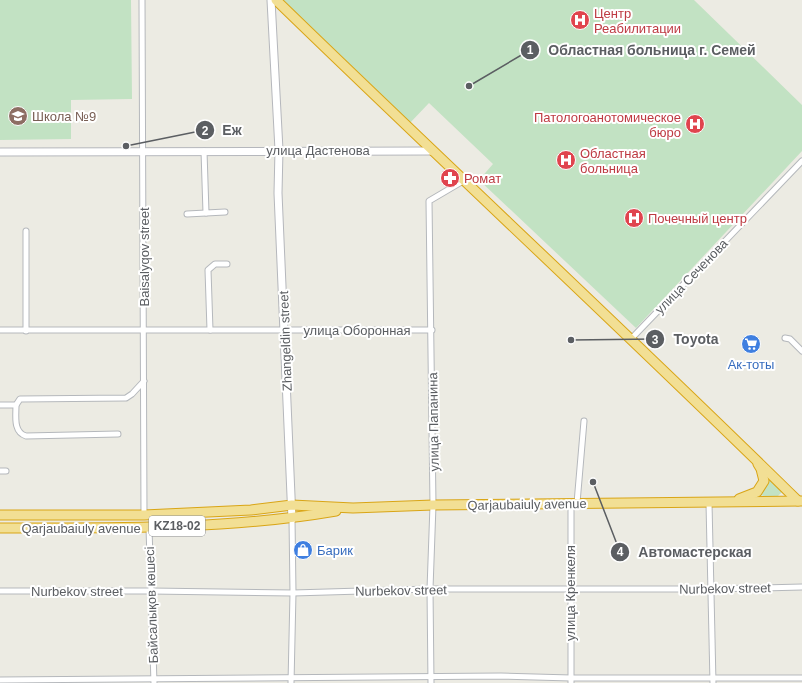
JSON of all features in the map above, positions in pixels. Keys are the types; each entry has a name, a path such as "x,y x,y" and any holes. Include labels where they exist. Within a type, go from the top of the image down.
{"highway":[{"path":"276,0 463,181 631,339 782,485 801,500"},
{"path":"719,503 744,498 757,492 764,481 762,469 747,450"},
{"name":"Qarjaubaiuly avenue","path":"0,515 144,515 251,510 292,505 353,508 433,505 719,503 801,500"},
{"name":"Qarjaubaiuly avenue","path":"0,528 149,528 292,519 353,508"}],"street":[{"name":"Baisalyqov street","path":"142,0 144,515"},
{"name":"Zhangeldin street","path":"271,0 279,150 278,193 292,505 293,593 291,680"},
{"name":"улица Дастенова","path":"0,152 279,150 432,151"},
{"path":"204,151 206,213"},
{"name":"улица Сеченова","path":"631,339 802,161"},
{"name":"улица Папанина","path":"431,683 430,590 433,505 432,330 429,201 463,181"},
{"path":"187,214 225,212"},
{"path":"26,231 26,331"},
{"path":"210,330 208,270 215,264 227,264"},
{"name":"улица Оборонная","path":"0,330 432,330"},
{"path":"785,338 790,339 802,351"},
{"path":"118,434 26,436 20,434 17,429 16,405 20,400 126,398 132,394 144,381"},
{"path":"0,405 16,405"},
{"name":"улица Кренкеля","path":"571,681 570,588 574,504 584,421"},
{"path":"0,471 6,471"},
{"path":"709,503 713,681"},
{"name":"Байсалықов көшесі","path":"149,528 154,680"},
{"name":"Nurbekov street","path":"0,591 293,593 570,588 712,589 802,587"},
{"path":"0,680 291,680 501,676 571,681 713,681 802,678"}],"green space":[{"path":"0,0 131,0 132,99 71,100 71,139 0,140"},
{"path":"281,0 694,0 802,105 802,151 636,328 479,180 493,164 429,103 408,125"},
{"path":"767,469 782,492 777,497 754,495"}],"place":[{"name":"Центр Реабилитации","path":"580,20"},
{"name":"Областная больница г. Семей","path":"469,86"},
{"name":"Школа №9","path":"18,116"},
{"name":"Патологоанотомическое бюро","path":"695,124"},
{"name":"Еж","path":"126,146"},
{"name":"Областная больница","path":"566,160"},
{"name":"Ромат","path":"450,178"},
{"name":"Почечный центр","path":"634,218"},
{"name":"Toyota","path":"571,340"},
{"name":"Ак-тоты","path":"751,344"},
{"name":"Автомастерская","path":"593,482"},
{"name":"Барик","path":"303,550"}]}
